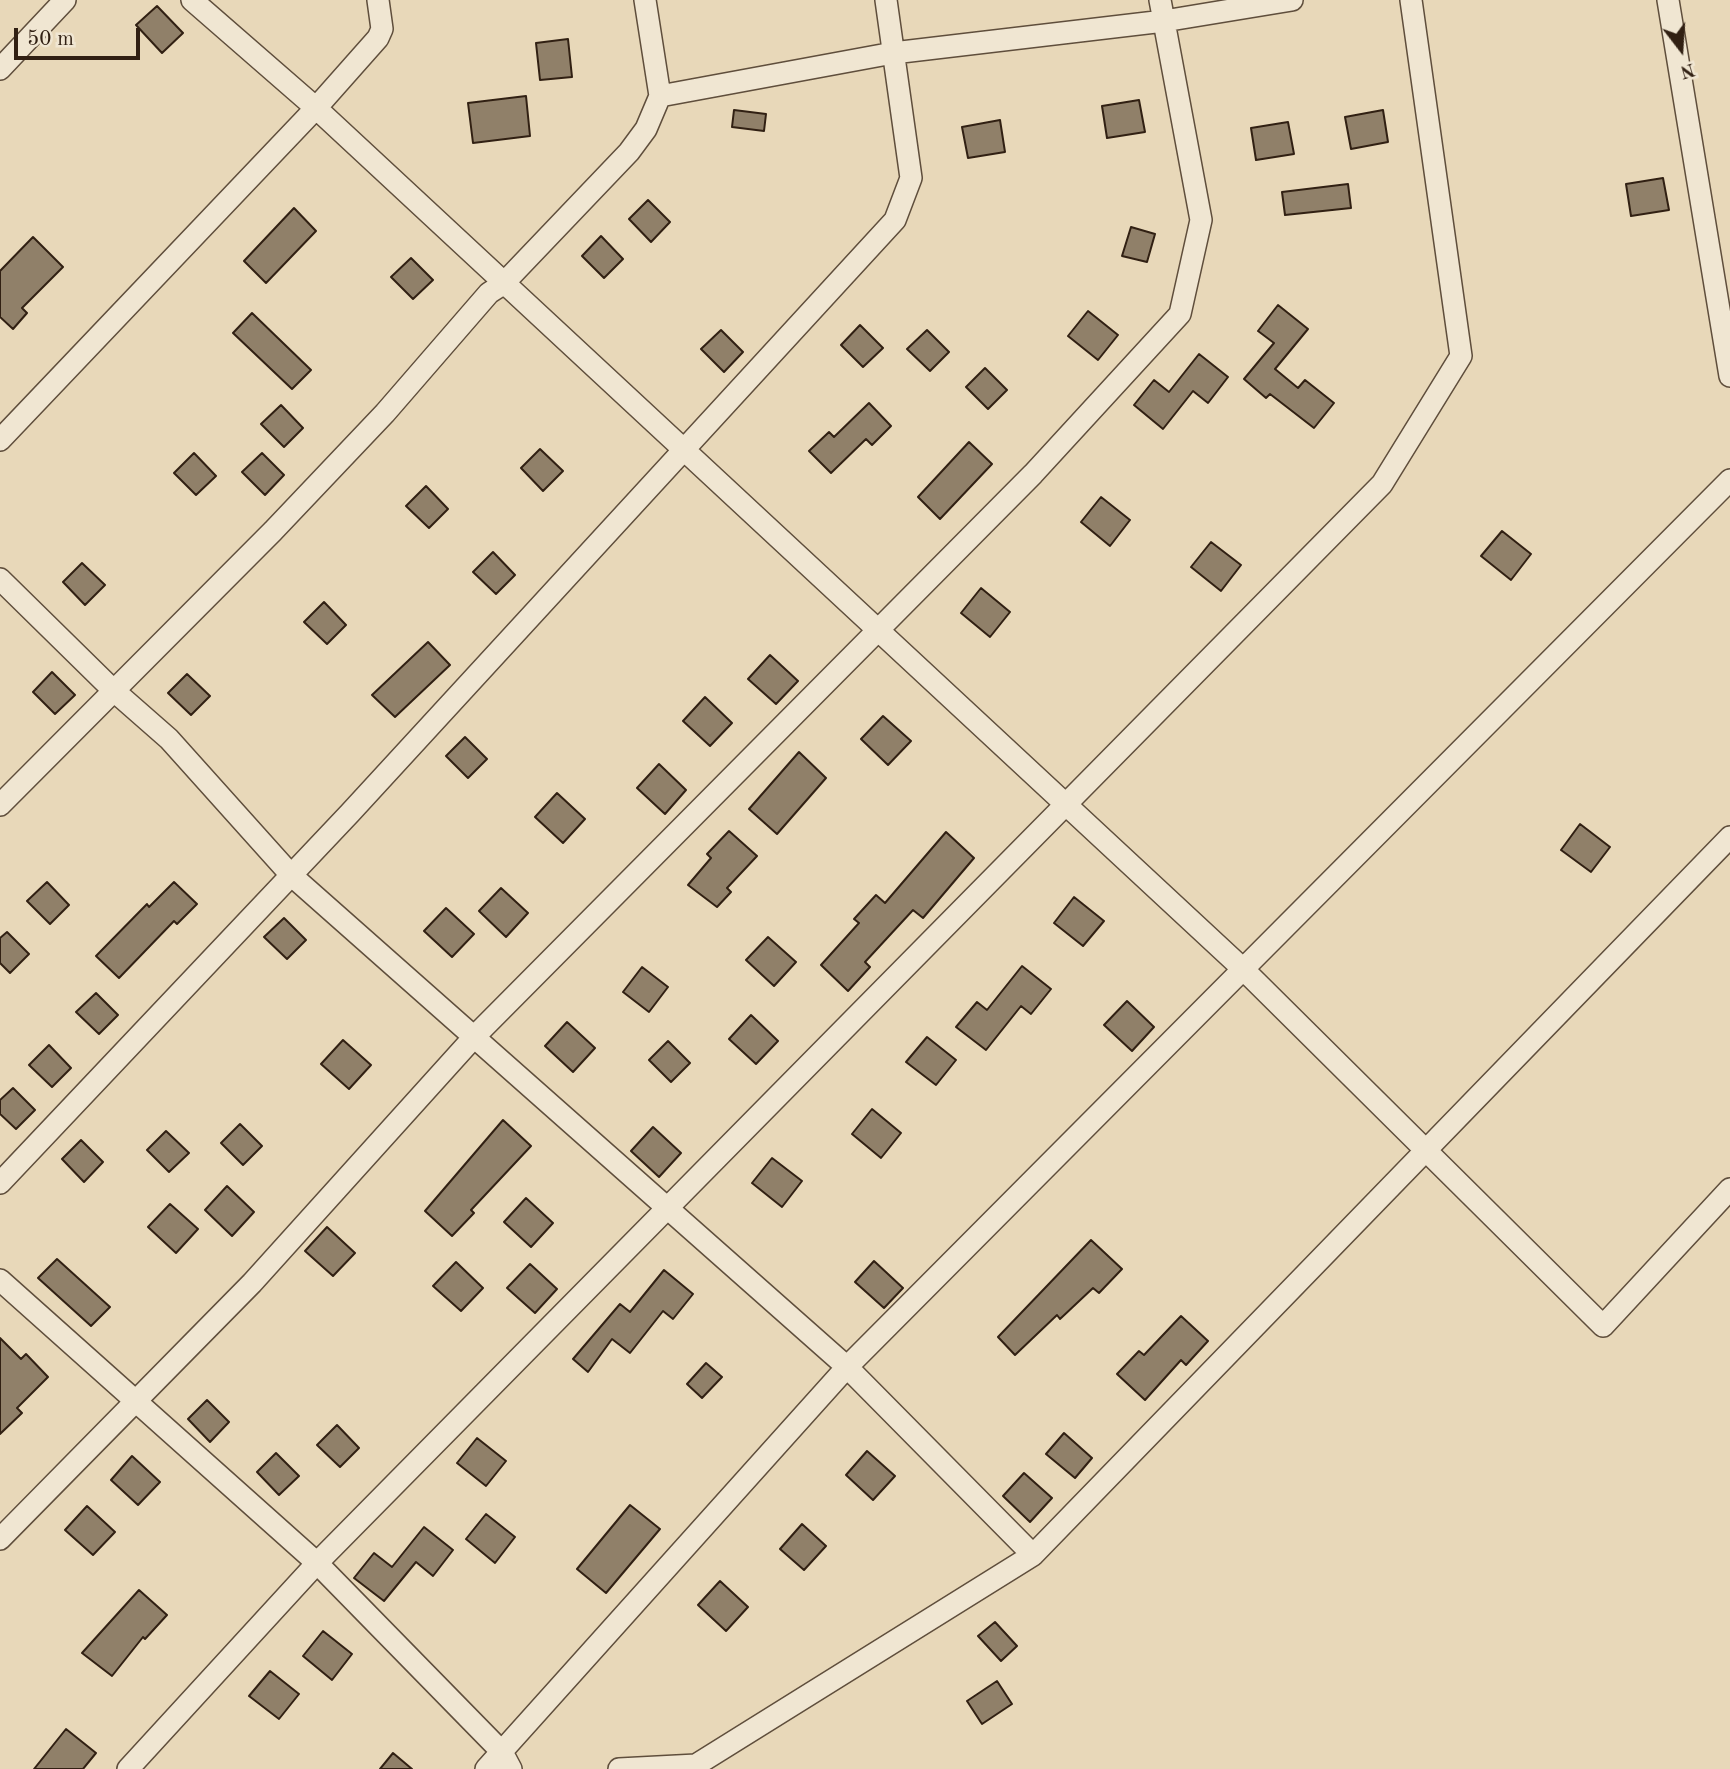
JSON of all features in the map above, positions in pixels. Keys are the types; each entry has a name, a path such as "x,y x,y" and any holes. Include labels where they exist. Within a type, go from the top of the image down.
{"street":[{"path":"0,69 65,0"},
{"path":"192,0 316,108 503,284 687,449 1243,968 1603,1326 1730,1189"},
{"path":"0,440 316,108 378,38 382,29 378,0"},
{"path":"0,805 112,689 273,531 385,413 489,293 503,284 629,152 646,129 660,96 645,0"},
{"path":"0,1183 687,449 895,220 911,178 886,0"},
{"path":"660,96 893,53 1162,11 1292,0"},
{"path":"128,1769 317,1563 1382,484 1461,356 1411,0"},
{"path":"1668,0 1730,376"},
{"path":"0,1539 252,1283 474,1037 1034,474 1180,314 1201,220 1162,11"},
{"path":"486,1769 507,1760 847,1367 1730,480"},
{"path":"0,579 112,689 169,739 291,875 847,1367 1033,1555"},
{"path":"619,1769 696,1765 1033,1555 1730,837"},
{"path":"0,1280 317,1563 507,1760"}],"building":[{"path":"157,6 183,33 162,53 136,25"},
{"path":"568,39 572,77 540,80 536,43"},
{"path":"526,96 530,136 473,143 468,103"},
{"path":"1139,100 1145,132 1107,138 1102,106"},
{"path":"734,110 766,114 764,131 732,127"},
{"path":"1383,110 1388,142 1351,149 1345,117"},
{"path":"1000,120 1005,152 968,158 962,127"},
{"path":"1288,122 1294,154 1256,160 1251,128"},
{"path":"1663,178 1669,210 1631,216 1626,184"},
{"path":"1348,184 1351,208 1285,215 1282,192"},
{"path":"648,200 670,222 651,242 629,219"},
{"path":"294,208 316,231 266,283 244,261"},
{"path":"1131,227 1155,234 1147,262 1122,256"},
{"path":"601,236 623,259 604,278 582,256"},
{"path":"33,237 63,267 22,308 27,313 13,329 0,317 0,271"},
{"path":"411,258 433,280 413,299 391,277"},
{"path":"1278,305 1308,329 1275,369 1298,388 1305,380 1334,403 1314,428 1270,394 1266,398 1244,379 1274,343 1258,331"},
{"path":"1088,311 1118,335 1098,360 1068,336"},
{"path":"252,313 311,370 292,389 233,333"},
{"path":"860,325 883,348 863,367 841,345"},
{"path":"721,330 743,352 724,372 701,349"},
{"path":"927,330 949,352 930,371 907,349"},
{"path":"1199,354 1228,377 1208,403 1193,391 1163,429 1134,405 1154,380 1169,392"},
{"path":"985,368 1007,390 988,409 966,387"},
{"path":"869,403 891,426 872,445 866,439 831,473 809,451 829,432 834,437"},
{"path":"281,405 303,428 284,447 261,424"},
{"path":"969,442 992,464 940,519 918,497"},
{"path":"540,449 563,471 543,491 521,468"},
{"path":"194,453 216,476 196,495 174,473"},
{"path":"262,453 284,475 265,495 242,472"},
{"path":"426,486 448,509 429,528 406,506"},
{"path":"1101,497 1130,520 1110,546 1081,522"},
{"path":"1502,531 1531,554 1511,580 1481,556"},
{"path":"1211,542 1241,565 1221,591 1191,567"},
{"path":"493,552 515,575 496,594 473,572"},
{"path":"82,563 105,585 85,605 63,582"},
{"path":"981,588 1010,612 990,637 961,613"},
{"path":"324,602 346,625 327,644 304,622"},
{"path":"428,642 450,665 395,717 372,695"},
{"path":"770,655 798,681 776,704 748,679"},
{"path":"52,672 75,695 55,714 33,692"},
{"path":"187,674 210,696 191,715 168,693"},
{"path":"705,697 732,723 710,746 683,721"},
{"path":"883,716 911,741 888,765 861,739"},
{"path":"465,737 487,759 468,778 446,756"},
{"path":"799,752 826,778 777,834 749,809"},
{"path":"659,764 686,790 665,814 637,788"},
{"path":"557,793 585,819 563,843 535,817"},
{"path":"1580,824 1610,847 1591,872 1561,850"},
{"path":"729,831 757,856 727,888 731,892 717,907 688,885 711,858 707,854"},
{"path":"946,832 974,858 923,918 913,910 865,962 870,967 848,991 821,965 859,923 854,919 876,895 885,903"},
{"path":"47,882 69,905 50,924 27,901"},
{"path":"174,882 197,904 177,924 174,921 119,978 96,956 147,904 149,907"},
{"path":"501,888 528,913 506,937 479,911"},
{"path":"1074,897 1104,921 1083,946 1054,923"},
{"path":"446,908 474,934 452,957 424,931"},
{"path":"284,918 306,940 287,959 264,937"},
{"path":"7,932 29,954 10,973 0,963 0,938"},
{"path":"768,937 796,962 774,986 746,960"},
{"path":"1022,966 1051,989 1031,1014 1021,1006 986,1050 956,1027 977,1002 987,1010"},
{"path":"642,967 668,987 649,1012 623,992"},
{"path":"96,993 118,1015 99,1034 76,1012"},
{"path":"1127,1001 1154,1027 1132,1051 1104,1025"},
{"path":"751,1015 778,1041 756,1064 729,1039"},
{"path":"567,1022 595,1048 573,1072 545,1046"},
{"path":"927,1037 956,1060 936,1085 906,1062"},
{"path":"343,1040 371,1065 349,1089 321,1064"},
{"path":"668,1041 690,1063 671,1082 649,1060"},
{"path":"49,1045 71,1068 52,1087 29,1065"},
{"path":"13,1088 35,1110 16,1129 0,1114 0,1100"},
{"path":"872,1109 901,1133 881,1158 852,1134"},
{"path":"503,1120 531,1146 471,1210 474,1213 452,1236 425,1211"},
{"path":"240,1124 262,1146 243,1165 221,1143"},
{"path":"653,1127 681,1153 659,1177 631,1151"},
{"path":"166,1131 189,1153 169,1172 147,1150"},
{"path":"81,1140 103,1162 84,1182 62,1159"},
{"path":"772,1158 802,1181 782,1207 752,1183"},
{"path":"227,1186 254,1212 232,1236 205,1210"},
{"path":"526,1198 553,1223 531,1247 504,1222"},
{"path":"170,1204 198,1229 176,1253 148,1227"},
{"path":"327,1227 355,1253 333,1276 305,1251"},
{"path":"1091,1240 1122,1269 1099,1293 1093,1288 1060,1319 1057,1315 1015,1355 998,1337"},
{"path":"57,1259 110,1307 91,1326 38,1278"},
{"path":"874,1261 903,1288 884,1308 855,1282"},
{"path":"456,1262 483,1288 461,1311 433,1286"},
{"path":"530,1264 557,1289 535,1313 507,1288"},
{"path":"664,1270 693,1294 673,1319 663,1311 630,1353 612,1339 588,1372 573,1359 620,1304 630,1312"},
{"path":"1181,1316 1208,1341 1186,1365 1181,1360 1145,1400 1117,1374 1139,1351 1144,1355"},
{"path":"0,1338 21,1359 26,1354 48,1377 17,1408 22,1413 0,1434"},
{"path":"706,1363 722,1377 702,1398 687,1384"},
{"path":"207,1400 229,1422 210,1442 188,1419"},
{"path":"337,1425 359,1448 340,1467 317,1445"},
{"path":"1064,1433 1092,1458 1075,1478 1046,1454"},
{"path":"477,1438 506,1461 486,1486 457,1463"},
{"path":"867,1451 895,1476 873,1500 846,1475"},
{"path":"276,1453 299,1476 279,1495 257,1472"},
{"path":"132,1456 160,1482 138,1505 111,1480"},
{"path":"1024,1473 1052,1498 1030,1522 1003,1496"},
{"path":"630,1505 660,1529 606,1593 577,1569"},
{"path":"87,1506 115,1532 93,1555 65,1530"},
{"path":"486,1514 515,1537 495,1563 466,1539"},
{"path":"802,1524 826,1546 804,1570 780,1549"},
{"path":"424,1527 453,1550 433,1576 416,1562 384,1601 354,1578 374,1553 392,1567"},
{"path":"720,1581 748,1607 726,1631 698,1605"},
{"path":"139,1590 167,1615 145,1639 143,1637 112,1676 82,1653"},
{"path":"995,1622 1017,1646 1001,1661 978,1636"},
{"path":"323,1631 352,1654 332,1680 303,1656"},
{"path":"270,1671 299,1694 279,1719 249,1696"},
{"path":"997,1681 1012,1704 982,1724 967,1701"},
{"path":"66,1729 96,1753 83,1769 34,1769"},
{"path":"393,1753 412,1769 380,1769"}]}
